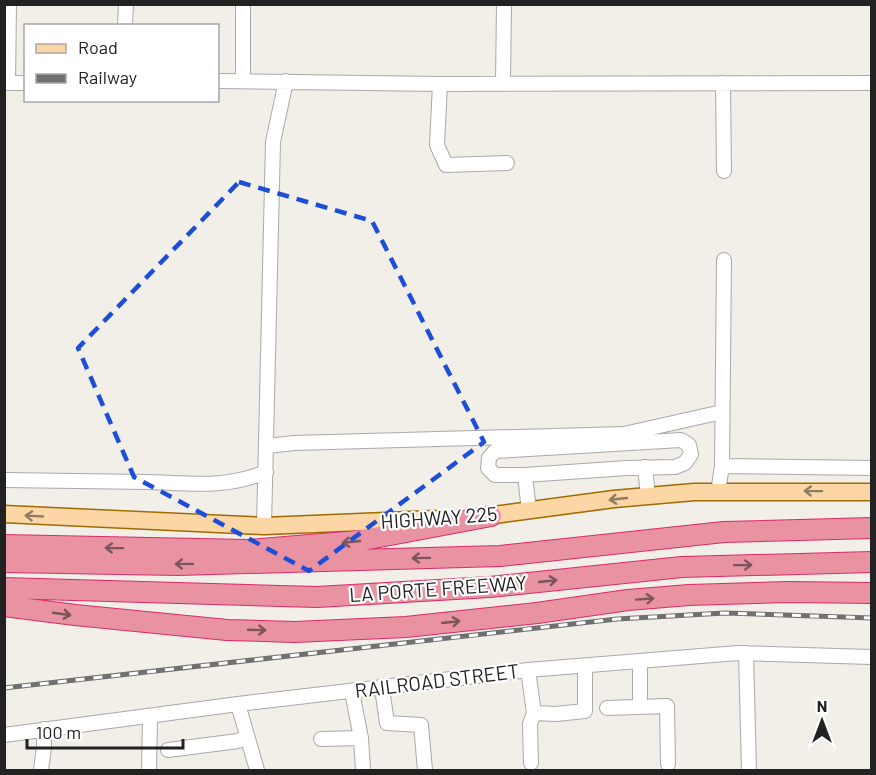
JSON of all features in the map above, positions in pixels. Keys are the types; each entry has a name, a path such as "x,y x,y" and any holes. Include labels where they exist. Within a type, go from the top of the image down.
{"highway":[{"path":"4,545 248,550 358,541 491,516"},
{"name":"LA PORTE FREEWAY","path":"4,562 178,564 500,556 724,532 872,528"},
{"name":"LA PORTE FREEWAY","path":"4,588 317,597 490,587 682,567 872,562"},
{"path":"4,606 227,630 295,632 406,627 537,613 628,600 689,595 788,592 872,593"}],"main road":[{"name":"HIGHWAY 225","path":"4,514 264,526 377,523 491,516 648,496 718,492 872,492"}],"street":[{"path":"9,4 6,83 24,83"},
{"path":"125,24 126,4"},
{"path":"243,4 243,81"},
{"path":"503,82 504,4"},
{"path":"219,81 440,84 503,82 872,83"},
{"path":"264,526 273,142 286,81"},
{"path":"723,83 724,171"},
{"path":"440,84 437,145 446,165 507,163"},
{"path":"718,492 722,466 724,260"},
{"path":"267,446 294,443 624,434 722,412"},
{"path":"681,440 689,445 691,454 685,463 675,466 525,475 495,475 488,468 489,458 495,451 681,440"},
{"path":"722,466 872,468"},
{"path":"645,467 648,496"},
{"path":"4,480 218,485 246,480 266,472"},
{"path":"525,475 529,510"},
{"path":"746,653 748,771"},
{"name":"RAILROAD STREET","path":"4,735 238,704 528,670 746,653 872,657"},
{"path":"640,661 640,707"},
{"path":"534,713 556,714 585,711 585,666"},
{"path":"528,670 534,713 530,724 531,763"},
{"path":"382,688 387,723 421,725 425,771"},
{"path":"352,692 361,738 363,771"},
{"path":"238,704 257,771"},
{"path":"607,708 667,706 668,764"},
{"path":"149,771 150,717"},
{"path":"41,771 45,747 44,729"},
{"path":"168,750 238,741 247,736"},
{"path":"321,739 361,738"}],"highlighted area":[{"path":"239,182 372,221 484,442 309,571 134,477 78,348"}],"railway":[{"path":"4,688 617,619 725,613 872,618"}]}
